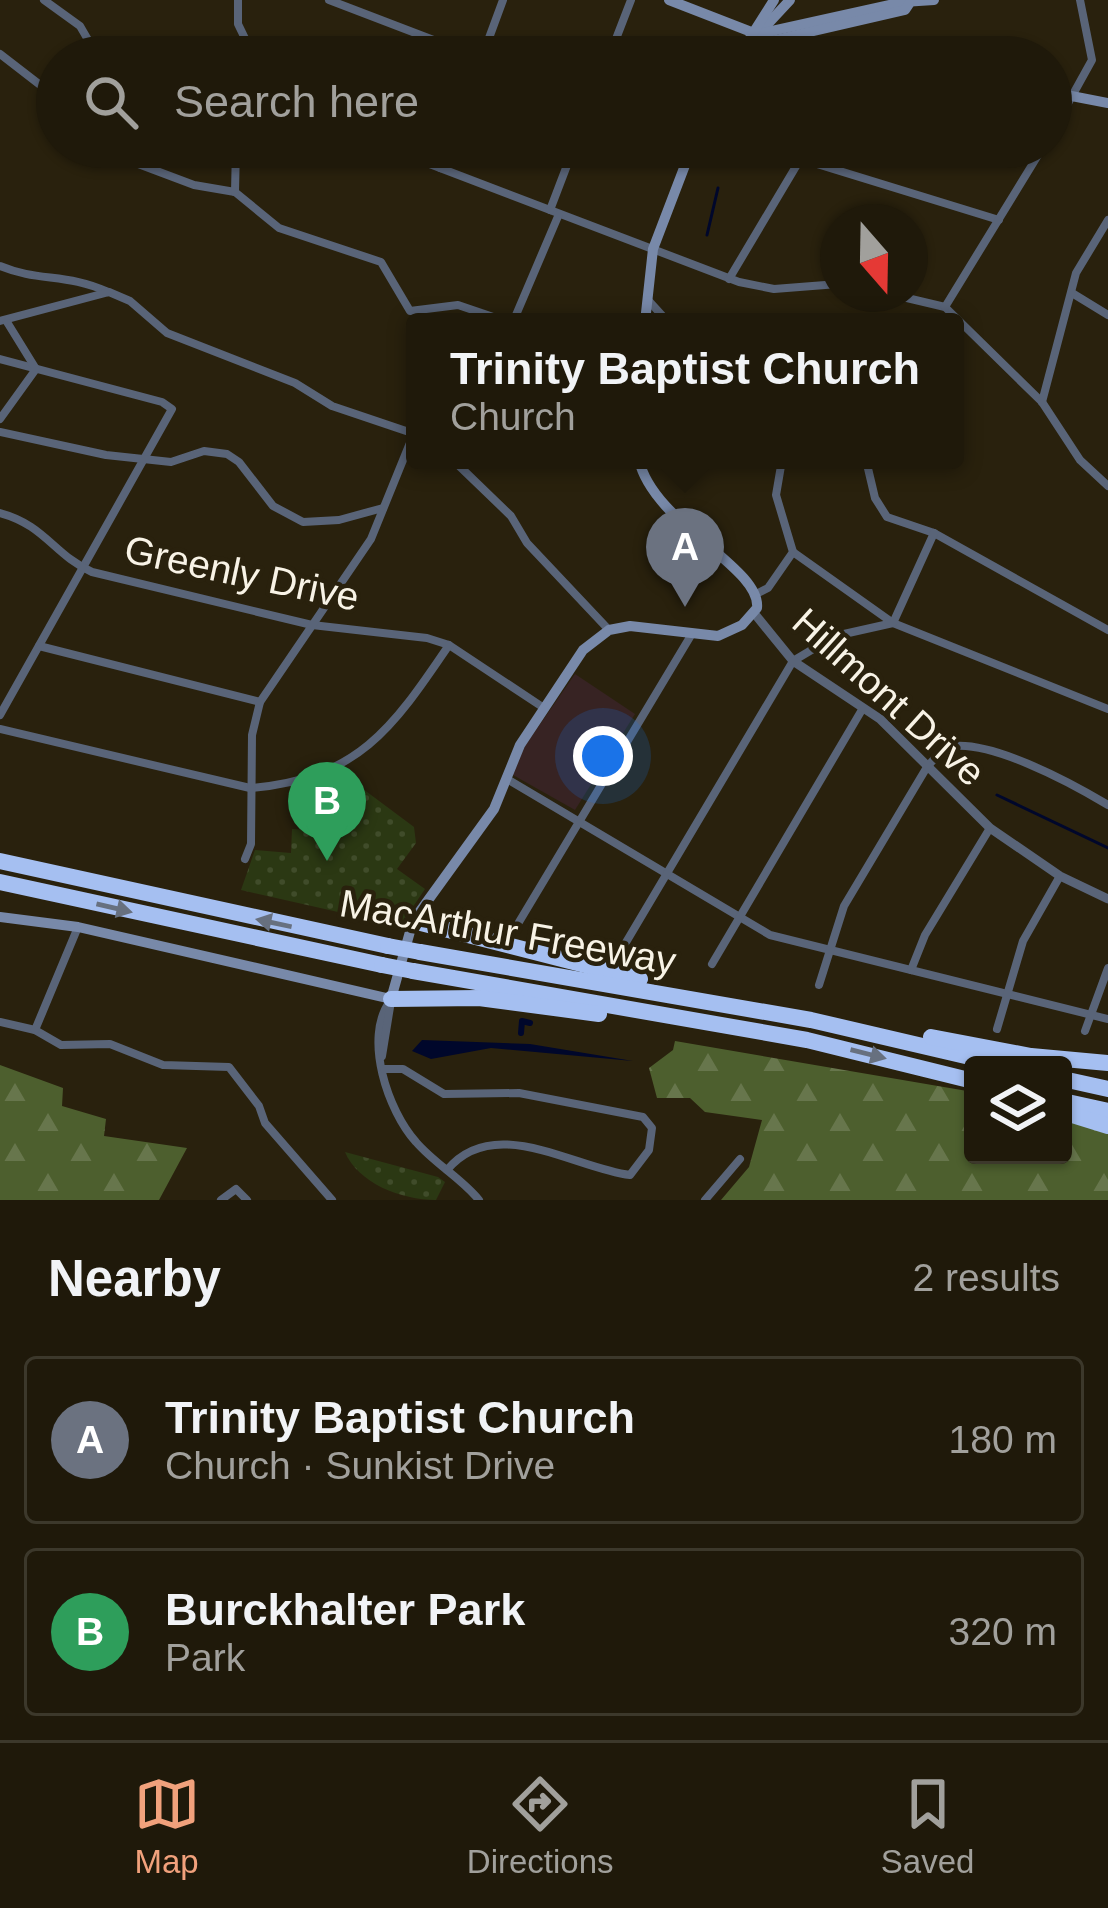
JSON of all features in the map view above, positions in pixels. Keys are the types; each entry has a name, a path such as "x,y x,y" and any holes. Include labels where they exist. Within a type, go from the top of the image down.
{"highway":[{"name":"MacArthur Freeway","path":"0,861 388,946 811,1020 965,1056"},
{"name":"MacArthur Freeway","path":"0,881 382,965 762,1031 964,1079"},
{"path":"413,921 658,984 685,998"},
{"path":"391,999 496,1000 762,1031"},
{"path":"811,1020 1108,1063"},
{"path":"1072,1081 1108,1090"},
{"path":"1072,1103 1108,1112"},
{"path":"1072,1115 1108,1126"}],"main road":[{"path":"669,0 760,36"},
{"path":"755,34 774,0"},
{"path":"755,34 771,25 792,0"},
{"path":"792,0 796,16 806,22"},
{"path":"755,34 934,0"},
{"path":"789,36 905,10 909,4"},
{"path":"823,36 824,26"},
{"path":"1074,96 1108,104"},
{"path":"646,313 653,249 684,168"},
{"path":"0,917 77,927 391,999 413,921 494,809 520,745 583,650 608,630 644,626 690,637 730,632 754,613 758,593 752,582 669,513 642,469"}],"street":[{"path":"44,0 80,26 86,36"},
{"path":"238,0 238,24 244,36"},
{"path":"329,0 424,36"},
{"path":"488,36 503,0"},
{"path":"617,36 631,0"},
{"path":"1072,99 1092,60 1080,0"},
{"path":"0,55 36,82"},
{"path":"149,168 194,185 235,192 279,227 387,266 400,301 410,311 458,305 482,313"},
{"path":"235,192 239,168"},
{"path":"443,168 729,279 774,289 820,285"},
{"path":"514,313 568,168"},
{"path":"729,279 795,168"},
{"path":"827,168 999,220"},
{"path":"944,307 1030,168"},
{"path":"1042,402 1076,273 1108,220"},
{"path":"0,266 29,276 74,276 130,301 167,333 295,383 332,406 406,431"},
{"path":"36,370 4,322 109,292"},
{"path":"1072,293 1108,315"},
{"path":"647,299 660,313"},
{"path":"928,303 950,313"},
{"path":"964,326 1042,402 1080,460 1108,486"},
{"path":"0,359 162,401 172,409 0,715"},
{"path":"0,419 36,370"},
{"path":"0,433 106,455 172,462 204,451 226,454 239,462 273,506 303,522 339,520 384,508"},
{"path":"245,859 251,844 250,788 260,702 371,539 406,454"},
{"path":"462,469 511,516 527,543 608,630"},
{"path":"780,469 776,495 793,552 893,623 1108,709"},
{"path":"869,469 886,517 934,533 1108,630"},
{"name":"Greenly Drive","path":"0,513 35,525 83,568 312,625 404,633 449,645 544,708"},
{"path":"893,623 934,533"},
{"path":"758,593 768,588 793,552"},
{"name":"Hillmont Drive","path":"754,613 793,661 864,706 990,828 1060,876 1108,899"},
{"path":"625,944 793,661 835,636 893,623"},
{"path":"519,922 690,637"},
{"path":"0,729 250,788 310,780 361,754 395,722 449,645"},
{"path":"39,646 260,702"},
{"path":"712,964 864,706"},
{"path":"819,986 844,906 927,766 950,745 1050,772 1108,805"},
{"path":"507,779 736,918 828,953 1108,1019"},
{"path":"911,970 925,935 990,828"},
{"path":"998,1029 1023,941 1060,876"},
{"path":"35,1030 77,927"},
{"path":"1085,1031 1108,968"},
{"path":"391,999 381,1057 407,1130 479,1200"},
{"path":"0,1022 35,1030 61,1045 110,1044 163,1065 229,1067 259,1106 265,1124 332,1200"},
{"path":"383,1069 403,1069 444,1094 519,1093 643,1117 652,1128 649,1150 630,1175 506,1146 471,1150 447,1171"},
{"path":"705,1200 740,1159"},
{"path":"221,1200 236,1189 247,1200"}],"shaded area":[{"path":"575,674 635,714 575,810 513,775 525,746"}],"green space":[{"path":"359,786 414,827 416,843 397,869 425,889 400,926 241,890 255,850 291,853 292,829 327,831"},
{"path":"675,1041 964,1090 964,1164 1072,1164 1072,1122 1108,1134 1108,1200 721,1200 749,1167 762,1120 705,1112 690,1098 657,1098 649,1068 673,1050"},
{"path":"0,1065 63,1088 62,1106 106,1119 104,1136 187,1148 159,1200 0,1200"},
{"path":"345,1152 445,1182 436,1200 395,1193 360,1173"}],"water":[{"path":"422,1040 530,1044 633,1061 491,1048 431,1059 412,1051"}],"waterway":[{"path":"707,235 718,188"},
{"path":"997,795 1108,848"},
{"path":"521,1033 522,1021 530,1023"}],"place":[{"name":"Trinity Baptist Church","path":"685,607"},
{"name":"Burckhalter Park","path":"327,861"}]}
